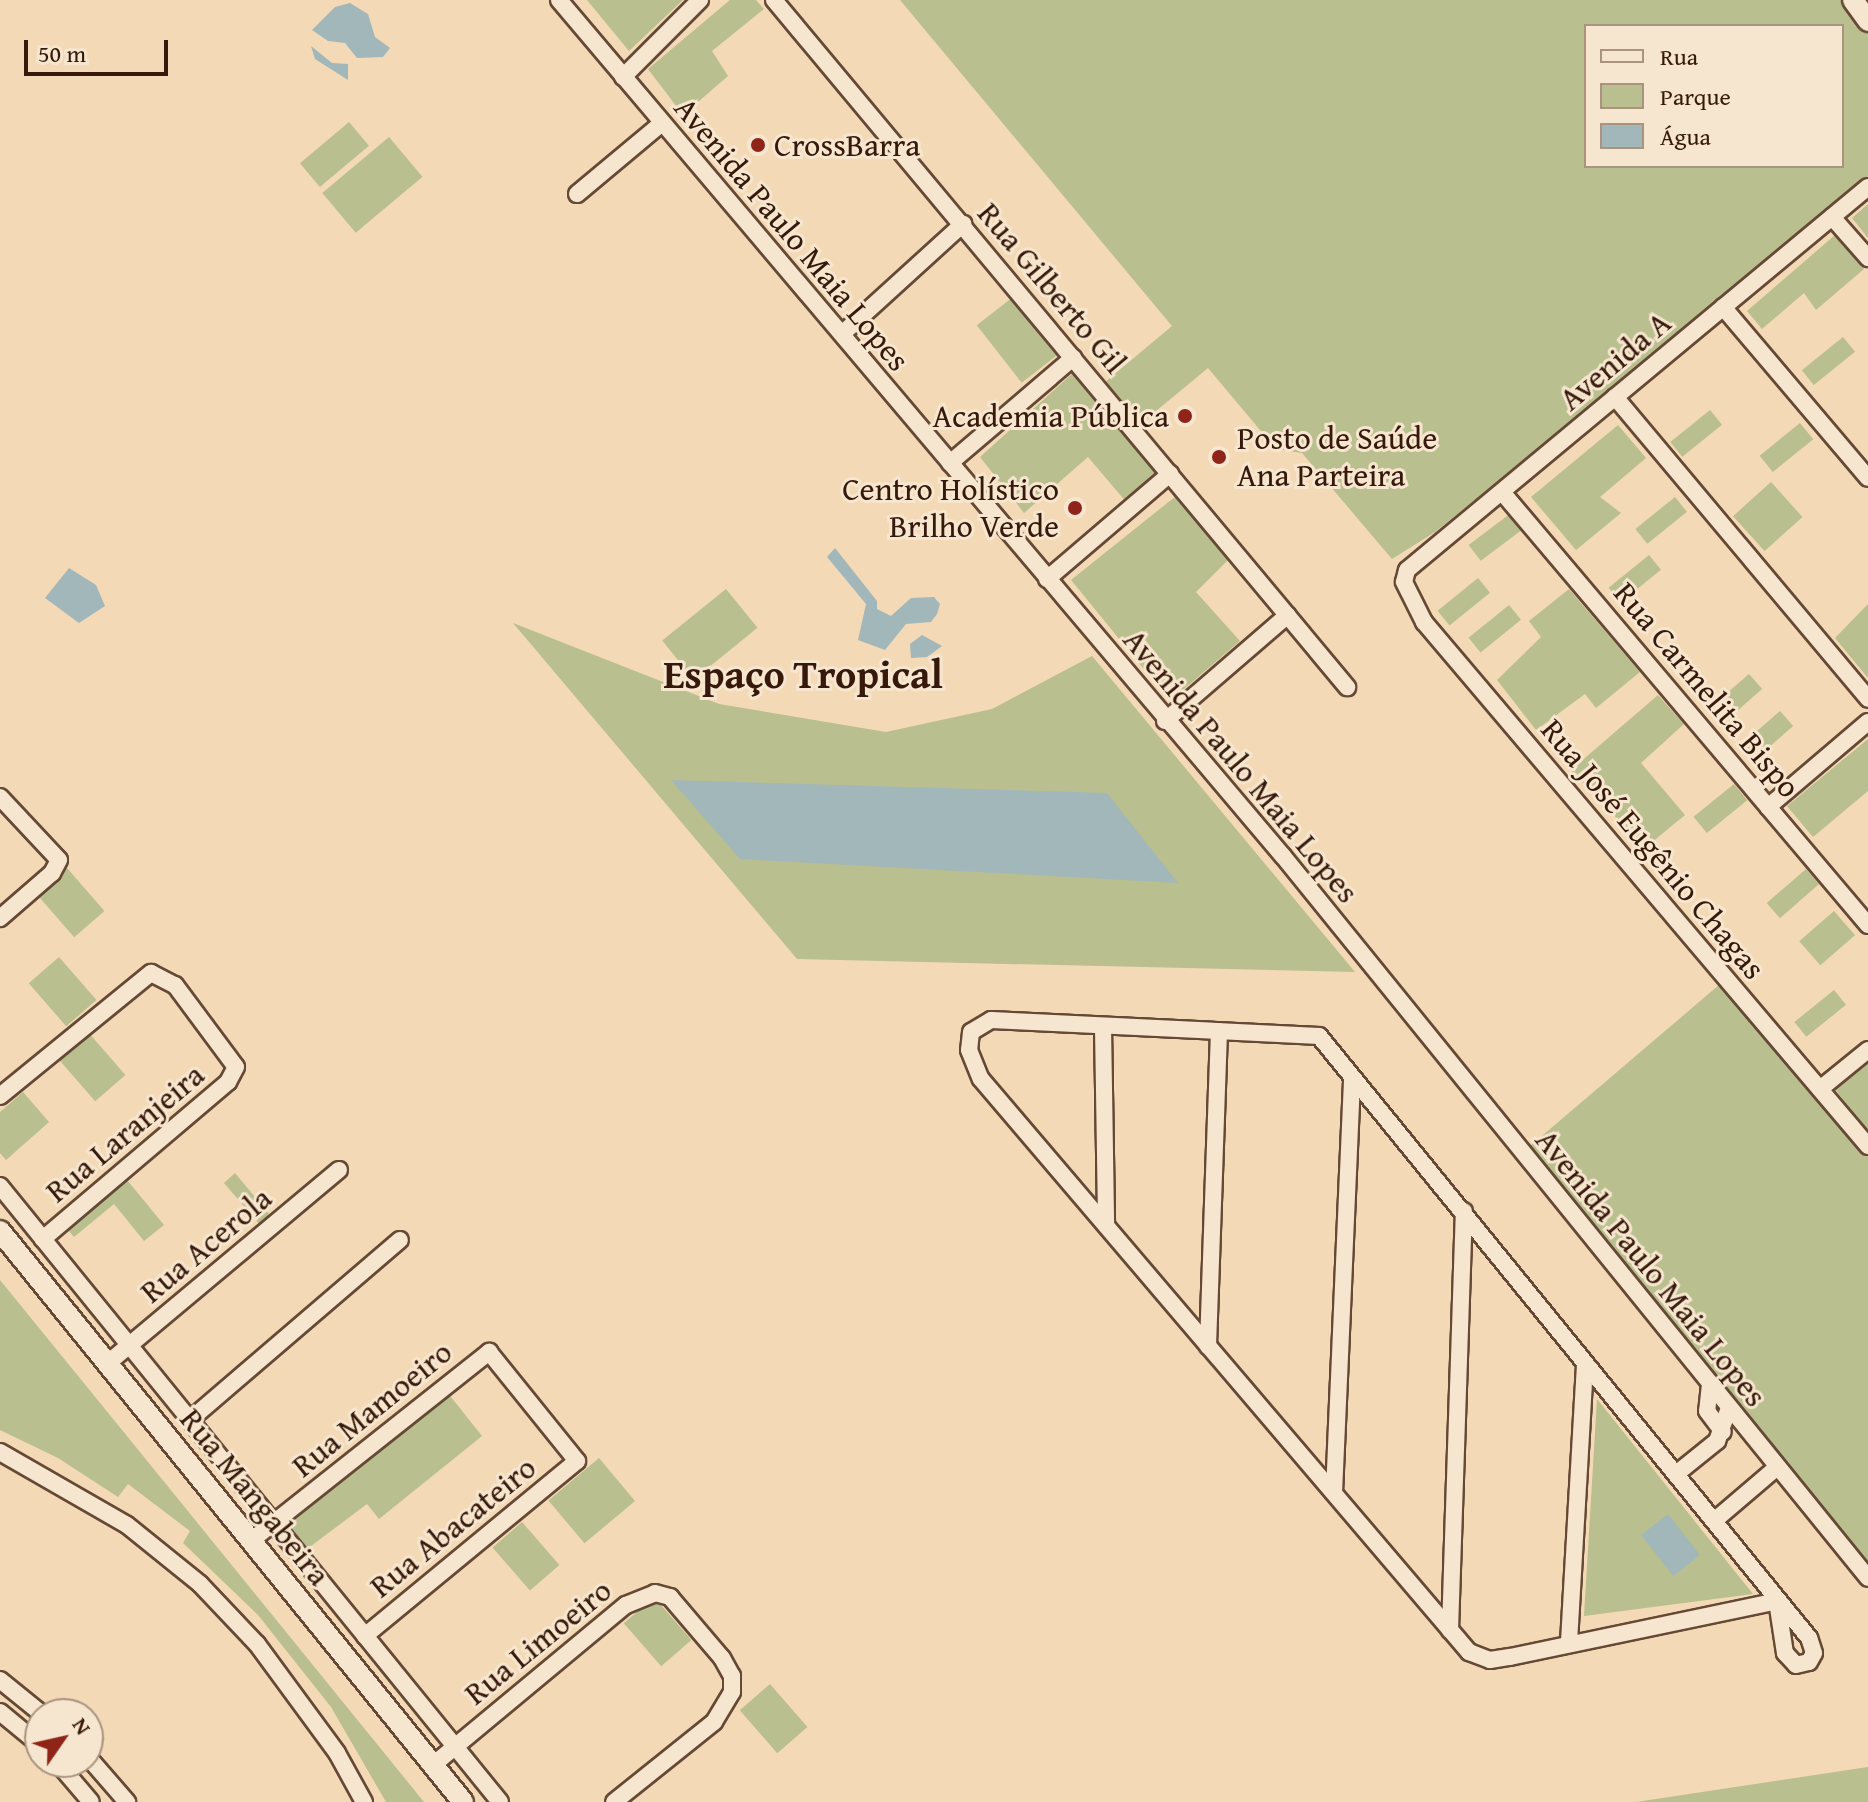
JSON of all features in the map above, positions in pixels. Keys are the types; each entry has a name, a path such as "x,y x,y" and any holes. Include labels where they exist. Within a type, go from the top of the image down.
{"street":[{"name":"Avenida Paulo Maia Lopes","path":"559,0 1165,721 1283,856 1868,1578"},
{"path":"623,77 700,0"},
{"name":"Rua Gilberto Gil","path":"774,0 1347,687"},
{"path":"1853,0 1868,21"},
{"path":"577,194 662,123"},
{"name":"Avenida A","path":"1404,582 1407,570 1868,187"},
{"path":"1832,217 1868,258"},
{"path":"842,334 963,224"},
{"path":"1723,307 1868,478"},
{"path":"950,463 1073,358"},
{"path":"1615,397 1868,699"},
{"path":"1047,579 1170,474"},
{"name":"Rua Carmelita Bispo","path":"1502,492 1868,925"},
{"name":"Rua José Eugênio Chagas","path":"1404,582 1424,622 1868,1146"},
{"path":"1165,721 1288,615"},
{"path":"1768,807 1868,722"},
{"path":"0,797 59,860 52,873 0,918"},
{"name":"Rua Laranjeira","path":"0,1096 151,973 175,985 236,1067 228,1082 43,1239"},
{"path":"991,1020 1219,1031 1319,1036 1464,1211 1777,1601 1490,1660 1469,1652 981,1079 969,1050 971,1032 991,1020"},
{"path":"1103,1026 1106,1225"},
{"path":"1208,1346 1219,1031"},
{"path":"1820,1089 1868,1050"},
{"path":"1334,1493 1352,1077"},
{"name":"Rua Acerola","path":"108,1363 339,1170"},
{"path":"0,1186 500,1802"},
{"path":"1450,1630 1464,1211"},
{"name":"Rua Mangabeira","path":"0,1231 463,1802"},
{"path":"191,1419 400,1240"},
{"name":"Rua Abacateiro","path":"365,1636 577,1461 489,1352"},
{"name":"Rua Mamoeiro","path":"252,1540 489,1352"},
{"path":"1569,1642 1585,1363"},
{"path":"1710,1384 1707,1411 1723,1432"},
{"path":"1676,1474 1723,1432 1729,1408"},
{"path":"0,1452 127,1525 200,1584 257,1644 337,1753 364,1802"},
{"path":"1714,1521 1776,1468"},
{"name":"Rua Limoeiro","path":"433,1765 626,1605 655,1593 670,1597 722,1658 732,1676 732,1692 714,1722 614,1802"},
{"path":"0,1680 24,1699"},
{"path":"0,1712 24,1732"},
{"path":"104,1775 127,1802"},
{"path":"72,1778 91,1802"},
{"path":"77,1784 80,1778"}],"green space":[{"path":"587,0 683,0 629,51"},
{"path":"730,0 756,0 764,9 712,51 728,76 683,115 648,69"},
{"path":"900,0 1853,0 1868,21 1868,184 1435,532 1392,559 1302,453 1276,449 1208,368 1133,430 1098,388 1172,326"},
{"path":"349,122 369,146 320,187 300,163"},
{"path":"389,137 422,177 356,233 322,193"},
{"path":"1868,204 1868,238 1852,218"},
{"path":"1835,235 1864,269 1816,310 1804,293 1762,329 1747,311"},
{"path":"1013,297 1058,355 1022,383 977,325"},
{"path":"1843,337 1855,352 1814,385 1802,370"},
{"path":"1074,372 1160,475 1127,503 1088,457 1024,513 980,457"},
{"path":"1710,410 1722,425 1682,457 1670,442"},
{"path":"1800,423 1813,439 1773,472 1760,456"},
{"path":"1618,425 1646,458 1600,497 1621,513 1576,550 1531,497"},
{"path":"1771,482 1802,517 1765,551 1733,516"},
{"path":"1176,496 1228,560 1196,592 1240,641 1170,701 1071,580"},
{"path":"1675,497 1687,512 1647,544 1635,529"},
{"path":"1511,513 1523,529 1481,561 1469,545"},
{"path":"1649,555 1661,570 1621,602 1609,588"},
{"path":"1478,578 1490,593 1450,625 1438,611"},
{"path":"726,589 757,628 694,679 662,641"},
{"path":"1569,589 1640,672 1596,708 1585,694 1536,730 1497,680 1541,637 1529,621"},
{"path":"1868,604 1868,678 1835,638"},
{"path":"1509,605 1521,620 1481,652 1469,638"},
{"path":"513,623 719,704 886,732 992,709 1092,656 1355,972 797,959"},
{"path":"1749,674 1762,689 1723,723 1710,708"},
{"path":"1658,695 1684,724 1641,763 1685,815 1645,848 1571,770"},
{"path":"1780,711 1793,726 1755,760 1742,744"},
{"path":"1868,739 1868,791 1813,837 1787,806"},
{"path":"1734,784 1747,800 1707,833 1694,817"},
{"path":"67,868 104,911 74,937 37,894"},
{"path":"1806,869 1819,884 1780,918 1767,903"},
{"path":"1834,911 1855,935 1820,965 1799,941"},
{"path":"59,957 96,1000 66,1026 29,983"},
{"path":"1726,979 1868,1146 1868,1578 1522,1153"},
{"path":"1834,990 1846,1005 1806,1037 1794,1022"},
{"path":"88,1032 125,1075 95,1101 58,1058"},
{"path":"1868,1064 1868,1133 1835,1089"},
{"path":"23,1092 49,1122 6,1160 0,1153 0,1112"},
{"path":"235,1173 269,1214 261,1226 224,1183"},
{"path":"127,1180 164,1225 144,1241 114,1204 74,1237 68,1230"},
{"path":"0,1280 424,1802 386,1802 331,1707 258,1615 183,1543 190,1531 128,1484 118,1497 58,1458 0,1430"},
{"path":"443,1387 482,1436 379,1519 367,1504 299,1555 273,1523"},
{"path":"1597,1399 1753,1594 1584,1616"},
{"path":"599,1458 635,1501 584,1543 548,1500"},
{"path":"522,1522 559,1565 530,1591 493,1548"},
{"path":"654,1597 691,1640 661,1666 624,1623"},
{"path":"770,1684 807,1727 777,1753 740,1710"},
{"path":"1868,1767 1868,1802 1636,1802"}],"water":[{"path":"350,3 368,14 375,37 390,48 383,57 357,58 345,43 328,41 312,30 335,7"},
{"path":"311,46 332,63 348,64 348,80 315,59"},
{"path":"835,548 877,601 877,609 891,616 911,598 934,597 940,604 937,614 931,622 906,624 885,650 858,640 866,604 827,557"},
{"path":"69,568 96,585 105,606 79,623 45,598"},
{"path":"922,635 942,646 927,657 911,658 910,644"},
{"path":"671,780 1107,793 1178,883 740,859"},
{"path":"1668,1514 1700,1555 1673,1576 1641,1535"}],"place":[{"name":"CrossBarra","path":"758,145"},
{"name":"Academia Pública","path":"1185,416"},
{"name":"Posto de Saúde Ana Parteira","path":"1219,457"},
{"name":"Centro Holístico Brilho Verde","path":"1075,508"}],"district":[{"name":"Espaço Tropical","path":"803,674"}]}
